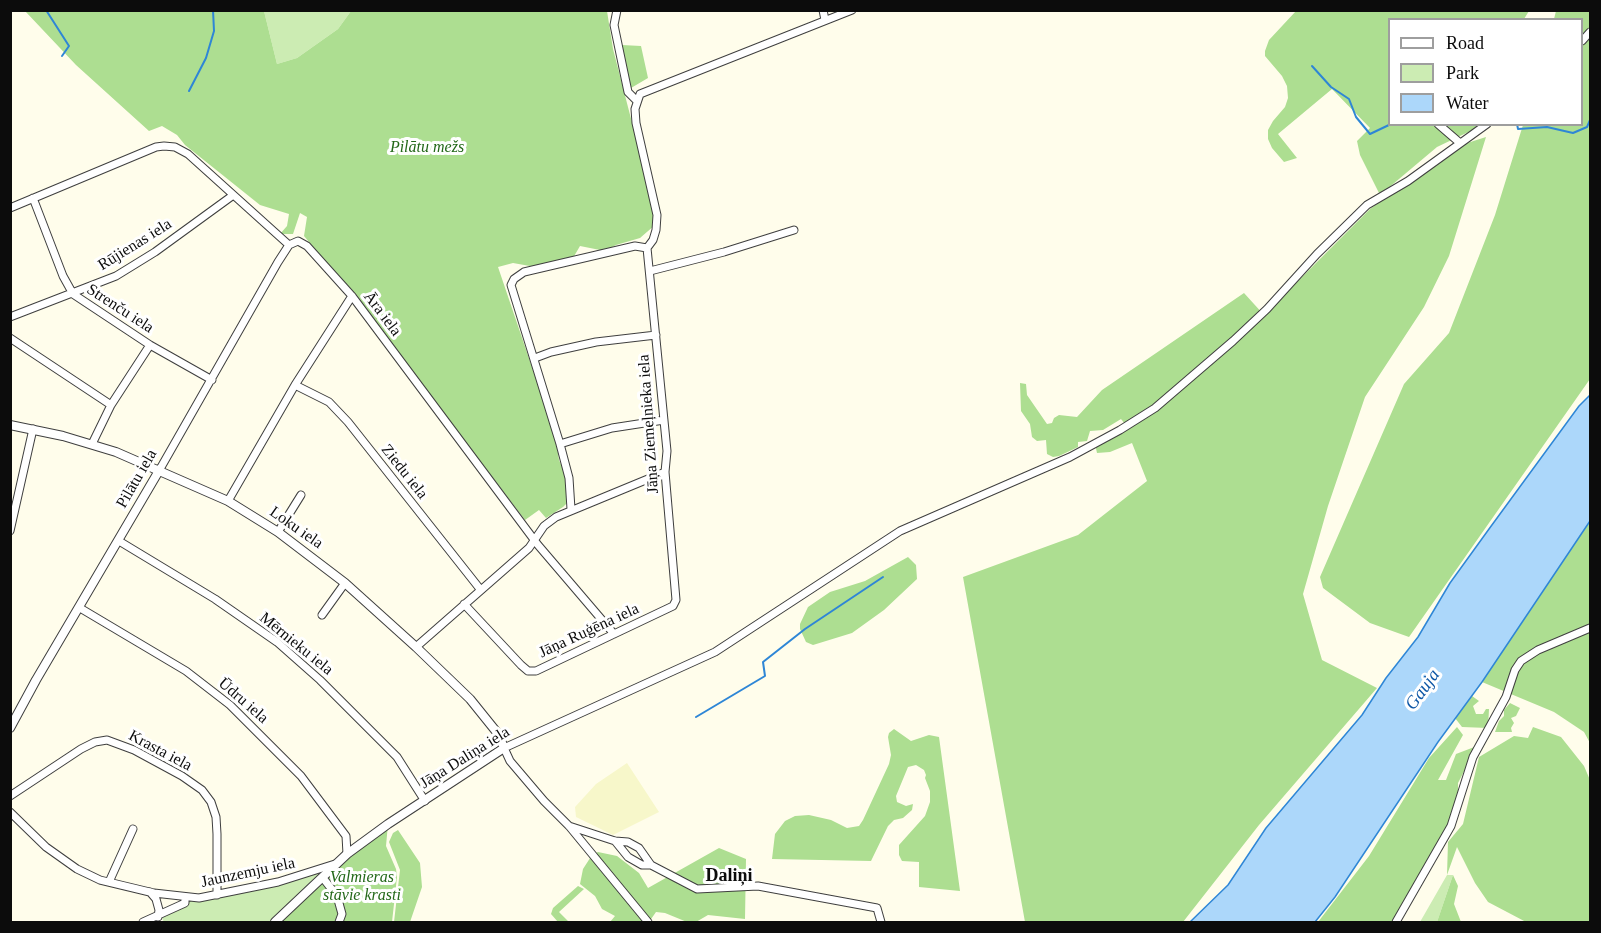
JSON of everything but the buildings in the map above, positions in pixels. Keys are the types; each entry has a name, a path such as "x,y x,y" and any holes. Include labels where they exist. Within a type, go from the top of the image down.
{"street":[{"path":"617,10 614,25 628,92 636,99"},
{"path":"823,10 829,16"},
{"path":"571,510 569,478 535,358 511,285 514,279 524,272 576,259 635,246 647,248 653,240 657,215 636,123 636,99 640,94 829,16 852,10"},
{"path":"1440,126 1460,143"},
{"name":"Jāņa Daliņa iela","path":"275,922 347,854 388,824 504,748 715,652 900,531 1070,457 1155,408 1267,309 1317,254 1367,205 1408,181 1484,126"},
{"name":"Āra iela","path":"33,198 156,147 175,147 188,154 289,245 298,241 307,246 352,296 535,539 614,634"},
{"name":"Rūjienas iela","path":"10,317 116,276 154,252 232,196"},
{"path":"10,208 33,198"},
{"name":"Strenču iela","path":"33,198 63,276 73,294 150,345 212,380"},
{"path":"650,271 794,230"},
{"name":"Pilātu iela","path":"10,728 289,245"},
{"name":"Jāņa Ziemeļnieka iela","path":"647,248 667,451 665,472 676,600"},
{"path":"228,501 296,385 352,296"},
{"path":"535,358 596,342 656,335"},
{"path":"10,338 111,405"},
{"path":"92,444 111,405 150,345"},
{"name":"Ziedu iela","path":"296,385 329,402 348,422 480,589"},
{"path":"560,444 612,428 664,420"},
{"name":"Loku iela","path":"10,425 92,444 160,469 228,501 278,532 345,583 416,647 470,699 499,735 504,748"},
{"path":"10,531 33,429"},
{"path":"416,647 529,548 544,526 556,517 665,472"},
{"path":"278,532 301,495"},
{"name":"Mērnieku iela","path":"119,541 215,599 278,642 320,680 397,757 425,801"},
{"path":"322,615 345,583"},
{"name":"Jāņa Ruģēna iela","path":"464,604 528,671 536,671 673,606 676,600"},
{"name":"Ūdru iela","path":"80,608 186,671 230,705 301,776 346,836 347,854"},
{"path":"1396,922 1451,825 1473,757 1506,697 1515,670 1521,661 1538,650 1590,628"},
{"name":"Krasta iela","path":"10,796 95,742 107,740 134,750 182,776 202,790 211,802 216,817 217,895"},
{"path":"504,748 510,761 569,826 649,922"},
{"name":"Jaunzemju iela","path":"10,812 60,858 77,869 100,880 150,892 199,898 278,882 335,864"},
{"path":"569,826 615,841 628,842 639,848 651,866"},
{"path":"109,882 133,829"},
{"path":"615,841 628,857 697,889 758,886 877,908 881,922"},
{"path":"323,879 337,896 342,914 339,922"},
{"path":"150,892 156,899 158,917"},
{"path":"143,922 185,903 185,897"}],"green space":[{"name":"Pilātu mežs","path":"25,11 264,11 277,64 297,58 338,29 351,11 607,11 613,49 652,200 655,225 640,238 605,251 580,246 573,258 541,268 513,263 498,267 556,438 559,460 568,481 569,501 546,518 539,510 525,520 354,296 304,236 307,217 300,213 293,234 280,234 287,226 289,214 260,205 185,145 177,135 162,126 149,131 76,65"},
{"path":"264,11 351,11 338,29 297,58 277,64"},
{"path":"1296,11 1529,11 1525,18 1388,18 1388,126 1481,126 1437,147 1380,195 1360,155 1357,141 1370,128 1332,89 1278,134 1297,158 1284,162 1272,148 1268,139 1268,130 1285,107 1288,98 1287,86 1282,76 1265,56 1269,40"},
{"path":"1556,11 1590,11 1590,379 1409,637 1370,623 1323,588 1320,577 1404,384 1449,333 1495,215 1523,126 1583,126 1583,18 1554,18"},
{"path":"622,45 641,46 648,78 631,88"},
{"path":"1486,137 1449,256 1424,307 1365,397 1328,506 1303,594 1322,660 1377,688 1259,825 1183,922 1025,922 963,577 1078,535 1147,481 1132,443 1110,452 1097,453 1095,444 1129,429 1121,419 1103,430 1090,431 1087,441 1078,442 1078,447 1059,456 1053,457 1047,454 1046,440 1037,441 1032,437 1030,424 1021,411 1020,383 1026,384 1027,395 1047,424 1052,423 1059,415 1077,417 1102,390 1244,293 1264,315 1370,209 1458,146"},
{"path":"1590,521 1590,743 1584,732 1554,712 1482,682"},
{"path":"908,557 916,565 917,579 884,610 852,633 813,645 806,642 800,624 808,607 830,592 865,581"},
{"path":"1472,696 1479,701 1473,706 1476,714 1483,714 1486,709 1489,709 1488,728 1462,727 1455,718"},
{"path":"1510,703 1520,708 1516,716 1511,718 1514,723 1511,728 1512,732 1495,732 1499,721 1504,716 1504,710"},
{"path":"1457,727 1463,735 1438,780 1446,780 1456,754 1477,746 1458,783 1458,814 1396,922 1318,922 1369,856 1429,758"},
{"path":"1533,727 1561,737 1584,766 1590,780 1590,922 1526,922 1488,902 1475,883 1457,847 1447,875 1448,842 1463,824 1479,757 1514,736 1528,738"},
{"path":"894,729 911,741 929,735 939,737 960,891 919,887 919,862 902,861 899,855 899,845 925,816 930,802 926,775 924,770 916,765 908,767 896,796 897,802 906,806 913,804 912,810 888,826 871,861 772,859 775,834 785,821 795,816 809,815 831,820 847,828 859,826 889,764 891,755 888,737"},
{"path":"627,763 659,812 613,835 576,817 575,807 596,784"},
{"name":"Valmieras stāvie krasti","path":"388,824 386,846 397,877 392,922 275,922"},
{"path":"398,830 420,863 422,887 410,922 394,922 400,870 389,842 393,833"},
{"path":"719,848 746,859 745,919 708,915 696,922 687,922 665,913 656,912 649,922 610,922 615,916 602,909 595,896 580,884 583,869 592,855 598,852 617,856 639,873 648,888"},
{"path":"335,864 275,922 164,922 161,916 185,903 185,897 244,889"},
{"path":"1447,875 1453,875 1437,922 1420,922"},
{"path":"1453,875 1458,886 1454,904 1461,922 1437,922"},
{"path":"578,886 584,889 559,912 569,922 558,922 551,914 553,908"}],"water":[{"name":"Gauja","path":"1590,395 1590,521 1335,897 1315,922 1190,922 1228,885 1266,828 1362,715 1386,678 1418,637 1450,583 1579,406"}],"waterway":[{"path":"46,10 69,46 62,56"},
{"path":"189,91 206,58 214,31 213,10"},
{"path":"1312,66 1331,87 1349,99 1356,117 1370,134 1388,125"},
{"path":"1517,126 1518,129 1547,127 1573,133 1587,127 1590,120"},
{"path":"696,717 765,676 763,662 805,629 883,577"}],"district":[{"name":"Daliņi","path":"729,876"}]}
